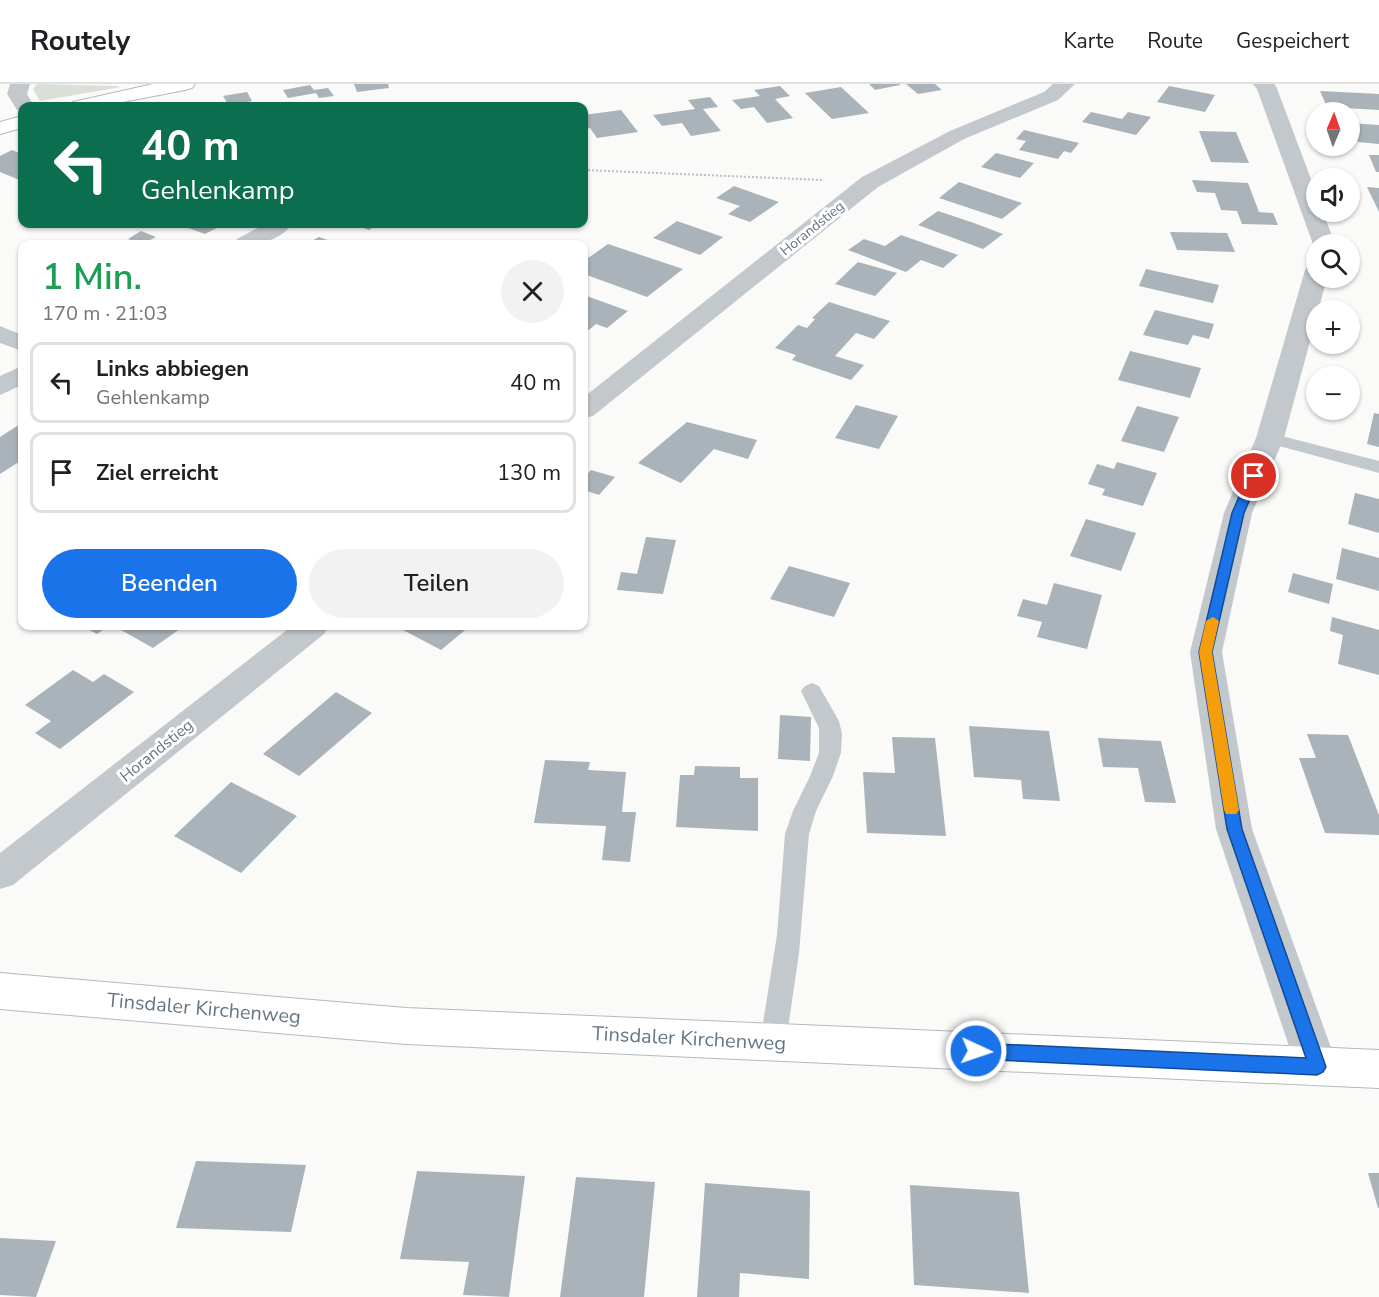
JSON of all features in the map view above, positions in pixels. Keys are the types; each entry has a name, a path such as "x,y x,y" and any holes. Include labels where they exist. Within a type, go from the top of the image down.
{"street":[{"path":"20,84 17,94 22,102"},
{"path":"97,102 184,84"},
{"name":"Horandstieg","path":"588,407 870,182 957,135 1051,96 1065,84"},
{"path":"1263,84 1266,86 1320,234"},
{"path":"0,128 18,123"},
{"path":"252,240 274,228"},
{"path":"1312,288 1270,438 1238,513 1206,652 1234,829 1317,1067"},
{"path":"0,333 18,342"},
{"path":"0,387 18,376"},
{"name":"Horandstieg","path":"0,874 308,630"},
{"name":"Tinsdaler Kirchenweg","path":"0,991 406,1026 1379,1070"}],"lane":[{"path":"1270,438 1379,467"},
{"path":"773,1042 786,961 797,833 808,799 830,755 832,739 826,715 812,691"}],"path":[{"path":"588,170 870,182"}],"shaded area":[{"path":"37,84 121,87 40,101 33,89"}],"building":[{"path":"354,84 388,84 389,88 357,92"},
{"path":"869,84 900,84 900,85 875,90"},
{"path":"906,84 935,84 942,90 918,94"},
{"path":"310,85 314,90 328,88 334,96 319,98 316,93 288,98 283,90"},
{"path":"780,86 790,96 775,99 793,118 767,123 754,107 741,109 732,100 760,96 754,90"},
{"path":"1169,86 1215,95 1205,112 1157,102"},
{"path":"841,87 869,113 832,119 805,93"},
{"path":"1320,91 1379,94 1379,110 1360,109 1360,102 1325,102"},
{"path":"247,92 252,101 227,102 223,96"},
{"path":"710,97 718,107 703,109 721,131 691,136 682,123 662,126 653,115 695,109 688,100"},
{"path":"621,110 638,132 597,138 588,128 588,114"},
{"path":"1091,112 1122,119 1128,112 1151,117 1136,135 1082,122"},
{"path":"1360,124 1379,125 1379,144 1360,142"},
{"path":"1024,130 1079,143 1071,153 1064,151 1058,159 1019,150 1026,141 1016,139"},
{"path":"1199,131 1236,132 1249,163 1211,162"},
{"path":"12,150 18,152 18,179 0,172 0,156"},
{"path":"996,153 1034,163 1020,178 981,167"},
{"path":"1369,155 1379,155 1379,172 1376,172"},
{"path":"1192,180 1248,183 1259,212 1273,213 1278,225 1242,224 1237,211 1221,210 1215,193 1197,192"},
{"path":"959,182 1022,203 1002,219 939,198"},
{"path":"734,186 779,202 750,222 728,214 740,206 716,198"},
{"path":"1367,187 1379,188 1379,212"},
{"path":"938,211 1003,234 983,249 918,225"},
{"path":"677,221 723,237 700,255 653,238"},
{"path":"188,228 216,228 205,234"},
{"path":"141,231 156,237 150,240 128,239"},
{"path":"1170,232 1227,233 1235,252 1177,250"},
{"path":"901,235 958,255 943,268 921,260 906,272 848,250 864,239 885,246"},
{"path":"608,244 683,269 647,297 588,275 588,258"},
{"path":"858,262 897,273 875,296 835,284"},
{"path":"1146,269 1219,285 1213,303 1139,286"},
{"path":"588,296 628,311 607,328 596,324 588,331"},
{"path":"829,302 890,321 874,339 856,333 835,356 864,365 851,380 792,360 796,355 775,348 798,325 807,328 815,319 812,318"},
{"path":"1155,310 1214,324 1209,339 1193,335 1188,345 1143,335"},
{"path":"1130,351 1201,368 1190,398 1118,380"},
{"path":"856,405 898,416 879,449 835,438"},
{"path":"1137,406 1179,417 1164,452 1121,441"},
{"path":"1374,413 1379,414 1379,447 1367,444"},
{"path":"687,422 757,440 748,459 714,449 681,483 638,463"},
{"path":"18,427 18,463 0,474 0,437"},
{"path":"1117,462 1157,473 1143,506 1102,495 1105,489 1088,484 1097,464 1114,469"},
{"path":"591,470 615,477 599,495 588,491 588,473"},
{"path":"1355,493 1379,499 1379,533 1348,524"},
{"path":"1086,519 1136,533 1121,571 1070,556"},
{"path":"646,537 676,540 663,594 617,590 621,572 637,574"},
{"path":"1342,548 1379,558 1379,591 1336,579"},
{"path":"789,566 850,583 834,617 770,599"},
{"path":"1293,573 1333,584 1329,604 1288,592"},
{"path":"1054,583 1102,595 1087,649 1037,637 1042,622 1017,616 1023,599 1047,605"},
{"path":"1332,617 1379,630 1379,675 1338,664 1343,635 1330,631"},
{"path":"90,630 103,630 97,634"},
{"path":"121,630 178,630 153,648"},
{"path":"403,630 465,630 441,650"},
{"path":"73,670 93,682 104,674 134,692 60,749 35,733 51,721 25,705"},
{"path":"336,692 372,713 299,776 263,754"},
{"path":"780,715 811,717 810,761 778,759"},
{"path":"969,726 1049,731 1060,801 1023,799 1021,780 974,777"},
{"path":"1307,734 1348,735 1379,815 1379,835 1325,833 1299,758 1316,758"},
{"path":"892,737 935,738 946,836 867,833 863,772 895,773"},
{"path":"1098,738 1161,741 1176,803 1145,802 1138,768 1103,767"},
{"path":"545,760 590,762 588,770 626,772 622,812 636,812 630,862 602,860 606,826 534,823"},
{"path":"695,766 740,767 740,778 758,778 758,831 676,827 680,775 694,775"},
{"path":"231,782 297,816 241,873 174,836"},
{"path":"196,1161 306,1165 291,1232 176,1228"},
{"path":"417,1171 525,1176 509,1297 463,1295 469,1262 400,1259"},
{"path":"1368,1173 1379,1173 1379,1208 1378,1208"},
{"path":"576,1177 655,1182 644,1297 560,1297"},
{"path":"705,1183 810,1191 809,1279 740,1273 739,1297 697,1297"},
{"path":"910,1185 1019,1192 1029,1293 914,1285"},
{"path":"0,1238 56,1241 36,1297 0,1295"}],"slow traffic":[{"path":"1213,621 1206,652 1231,810"}],"route":[{"path":"976,1051 1317,1067 1234,829 1206,652 1238,513 1254,476"}]}
